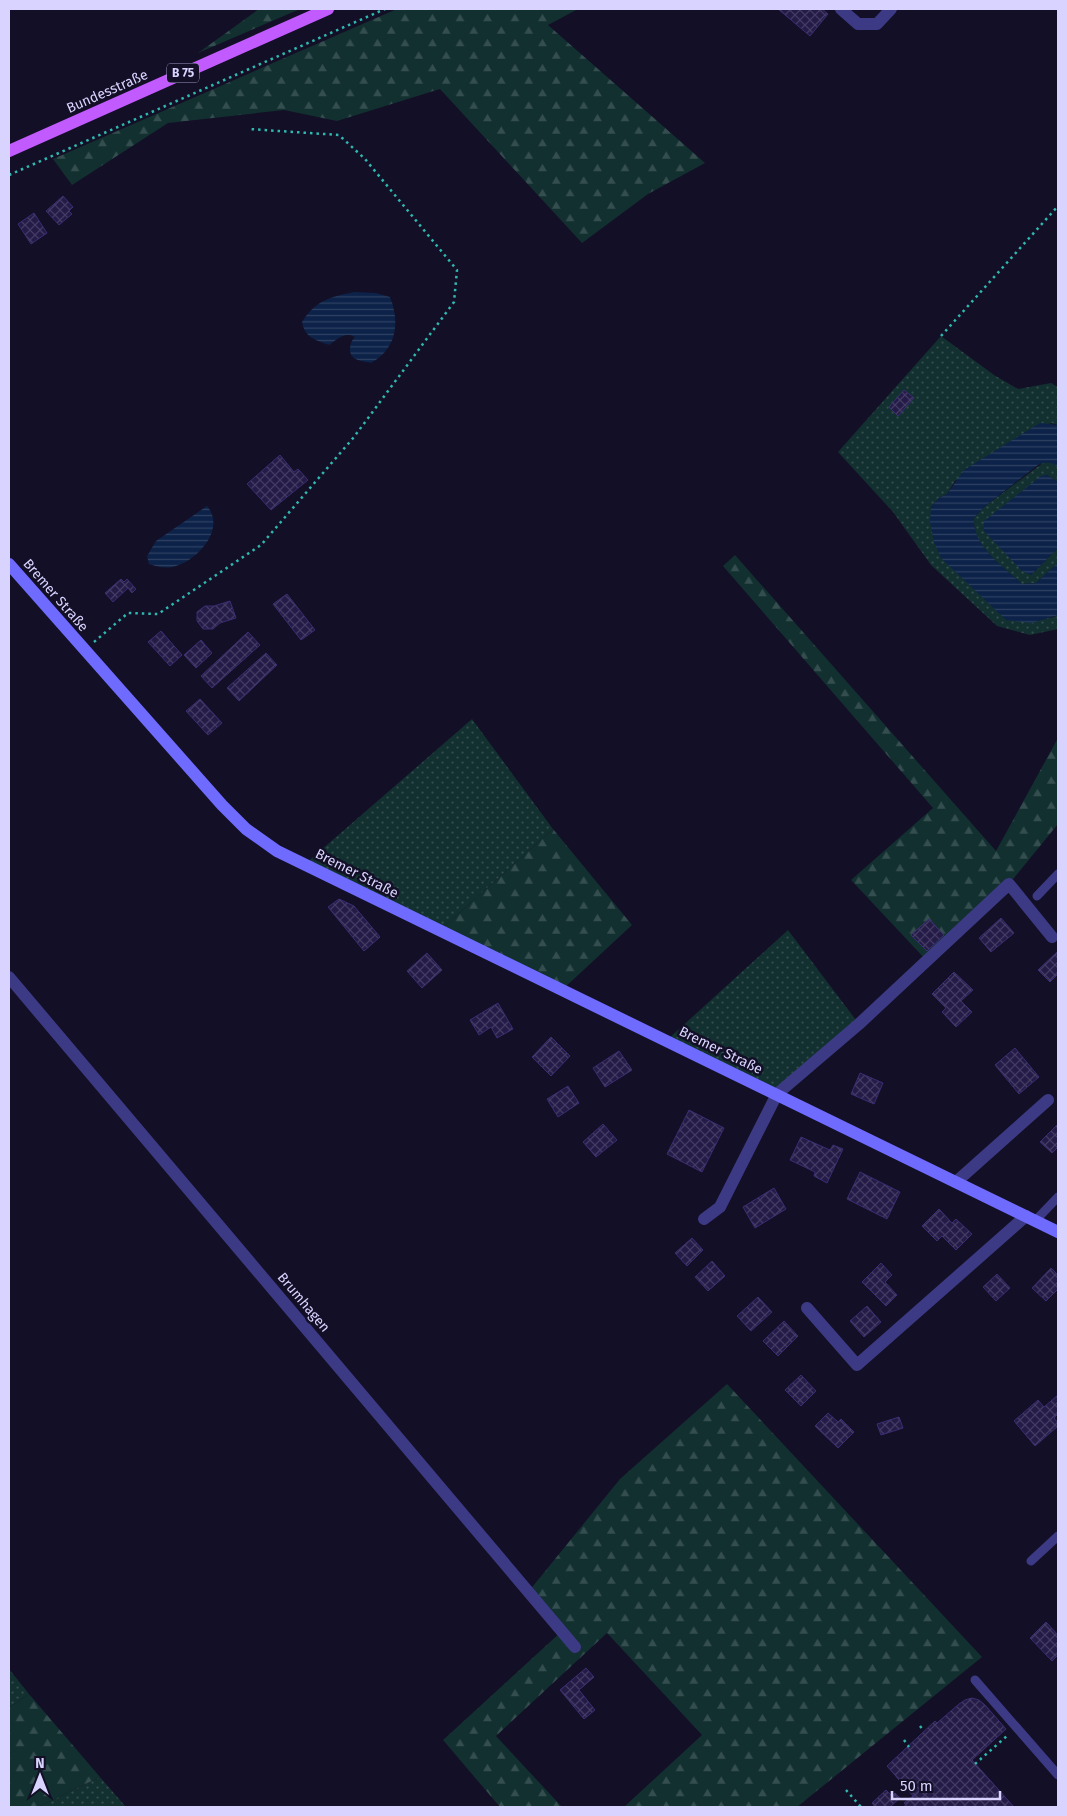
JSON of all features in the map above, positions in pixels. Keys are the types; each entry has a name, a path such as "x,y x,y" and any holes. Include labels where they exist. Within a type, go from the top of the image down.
{"main road":[{"name":"Bundesstraße","path":"9,151 328,9"}],"street":[{"path":"841,9 858,24 877,24 891,9"},
{"name":"Bremer Straße","path":"9,564 222,805 246,829 277,851 1058,1232"},
{"path":"704,1219 720,1207 777,1094 859,1024 1009,884 1052,937"},
{"name":"Brumhagen","path":"9,977 575,1647"},
{"path":"956,1182 1048,1100"},
{"path":"807,1308 857,1366 1030,1218"}],"lane":[{"path":"1037,896 1058,874"},
{"path":"1030,1218 1058,1197"},
{"path":"1031,1561 1058,1536"},
{"path":"975,1680 1058,1775"}],"path":[{"path":"9,175 385,9"},
{"path":"85,650 128,613 158,614 261,545 354,437 454,302 457,270 365,159 339,135 249,129"},
{"path":"941,336 1058,206"},
{"path":"920,1726 924,1731"},
{"path":"975,1764 1017,1727"},
{"path":"904,1740 909,1747"},
{"path":"846,1790 861,1807"}],"green space":[{"path":"259,9 300,9 198,53"},
{"path":"397,9 578,9 548,25 705,163 648,194 582,243 440,89 337,121 284,110 168,123 72,185 53,159"},
{"path":"941,336 994,375 1018,389 1051,383 1058,387 1058,425 1051,423 955,481 947,494 939,498 931,507 1051,618 1058,615 1058,629 1030,635 997,626 931,565 893,512 838,452"},
{"path":"1044,462 1053,463 1058,467 1058,482 1047,475 1031,575 1058,548 1058,563 1036,583 1022,584 983,547 978,538 974,518 984,507"},
{"path":"735,555 996,851 1058,738 1058,824 1009,884 927,961 851,880 933,808 723,566"},
{"path":"472,719 553,829 439,931 305,864"},
{"path":"553,829 632,925 562,990 439,931"},
{"path":"788,930 859,1024 777,1094 667,1040"},
{"path":"727,1384 982,1657 797,1807 624,1807 702,1735 607,1633 496,1736 562,1807 500,1807 443,1740 562,1631 529,1591 620,1479"},
{"path":"9,1669 29,1694 9,1708"},
{"path":"29,1694 100,1777 38,1807 9,1807 9,1708"},
{"path":"100,1777 126,1807 38,1807"}],"water":[{"path":"354,292 376,293 390,297 393,306 395,325 391,343 380,357 371,363 357,360 352,356 350,348 351,342 355,337 344,335 329,345 308,335 303,327 302,322 318,304"},
{"path":"1040,423 1058,425 1058,467 1048,463 1038,465 984,507 974,518 978,538 983,546 998,563 1022,584 1036,583 1058,563 1058,615 1032,623 1006,620 941,558 934,542 930,522 931,507 939,498 947,494 964,470"},
{"path":"1047,475 1058,482 1058,548 1031,575 1022,571 984,531 984,521 1041,476"},
{"path":"207,506 212,515 212,533 201,550 185,562 173,567 149,564 147,556 156,541"}],"building":[{"path":"778,9 822,9 828,14 810,36"},
{"path":"63,196 73,207 69,211 72,214 59,225 46,211"},
{"path":"34,213 47,233 31,244 18,224"},
{"path":"904,390 914,398 898,416 889,407"},
{"path":"280,455 294,472 298,469 308,480 271,510 247,484"},
{"path":"121,579 124,582 127,579 136,589 132,593 128,588 113,602 105,593"},
{"path":"287,594 315,630 301,640 273,604"},
{"path":"230,601 236,618 220,623 213,629 203,629 197,621 197,612 205,606 214,606"},
{"path":"161,631 182,655 170,666 148,642"},
{"path":"248,632 260,645 212,688 201,676"},
{"path":"201,640 212,653 196,668 184,655"},
{"path":"266,653 277,665 239,701 227,688"},
{"path":"200,699 222,723 208,735 186,711"},
{"path":"339,899 354,906 380,937 364,951 328,907"},
{"path":"1001,918 1014,933 991,952 979,938"},
{"path":"929,919 944,935 927,951 911,935"},
{"path":"1057,952 1058,974 1050,982 1038,970"},
{"path":"427,953 442,970 422,988 407,971"},
{"path":"954,972 973,990 961,1001 972,1012 956,1027 942,1012 946,1008 932,994"},
{"path":"498,1003 513,1029 497,1038 491,1027 479,1035 470,1020"},
{"path":"551,1037 570,1056 551,1076 532,1057"},
{"path":"1015,1048 1039,1077 1019,1094 995,1065"},
{"path":"619,1051 632,1070 605,1087 593,1068"},
{"path":"860,1073 883,1083 874,1104 851,1094"},
{"path":"568,1086 579,1103 558,1117 547,1099"},
{"path":"689,1110 724,1128 702,1172 667,1154"},
{"path":"603,1124 617,1140 596,1157 583,1142"},
{"path":"1058,1124 1058,1147 1052,1153 1040,1142"},
{"path":"801,1137 830,1150 833,1145 843,1149 827,1183 814,1176 815,1172 790,1160"},
{"path":"860,1172 900,1192 887,1219 847,1199"},
{"path":"774,1188 786,1209 755,1228 743,1207"},
{"path":"939,1209 952,1223 956,1219 972,1234 956,1250 942,1236 937,1241 922,1226"},
{"path":"692,1238 703,1250 687,1266 675,1253"},
{"path":"712,1261 725,1276 708,1291 695,1277"},
{"path":"881,1263 892,1275 885,1282 897,1295 886,1306 862,1282"},
{"path":"1051,1268 1058,1275 1058,1289 1046,1301 1032,1288"},
{"path":"997,1274 1010,1288 996,1301 983,1287"},
{"path":"758,1297 772,1312 751,1331 737,1316"},
{"path":"867,1306 881,1322 864,1337 850,1321"},
{"path":"784,1321 798,1336 778,1356 763,1341"},
{"path":"801,1375 816,1391 801,1406 785,1390"},
{"path":"1058,1395 1058,1414 1054,1418 1058,1426 1035,1446 1014,1421 1038,1400 1044,1407"},
{"path":"828,1413 838,1422 841,1419 854,1432 838,1448 815,1426"},
{"path":"899,1417 903,1428 881,1435 877,1424"},
{"path":"1046,1622 1058,1635 1058,1655 1052,1661 1030,1638"},
{"path":"586,1668 594,1677 579,1690 595,1710 584,1719 560,1690"},
{"path":"972,1698 979,1700 985,1705 1006,1729 972,1760 1014,1807 903,1807 906,1805 904,1803 913,1796 887,1766 935,1721 937,1723 959,1704"},
{"path":"886,1790 892,1796 895,1793 900,1798 890,1807 875,1807 872,1803"}]}
